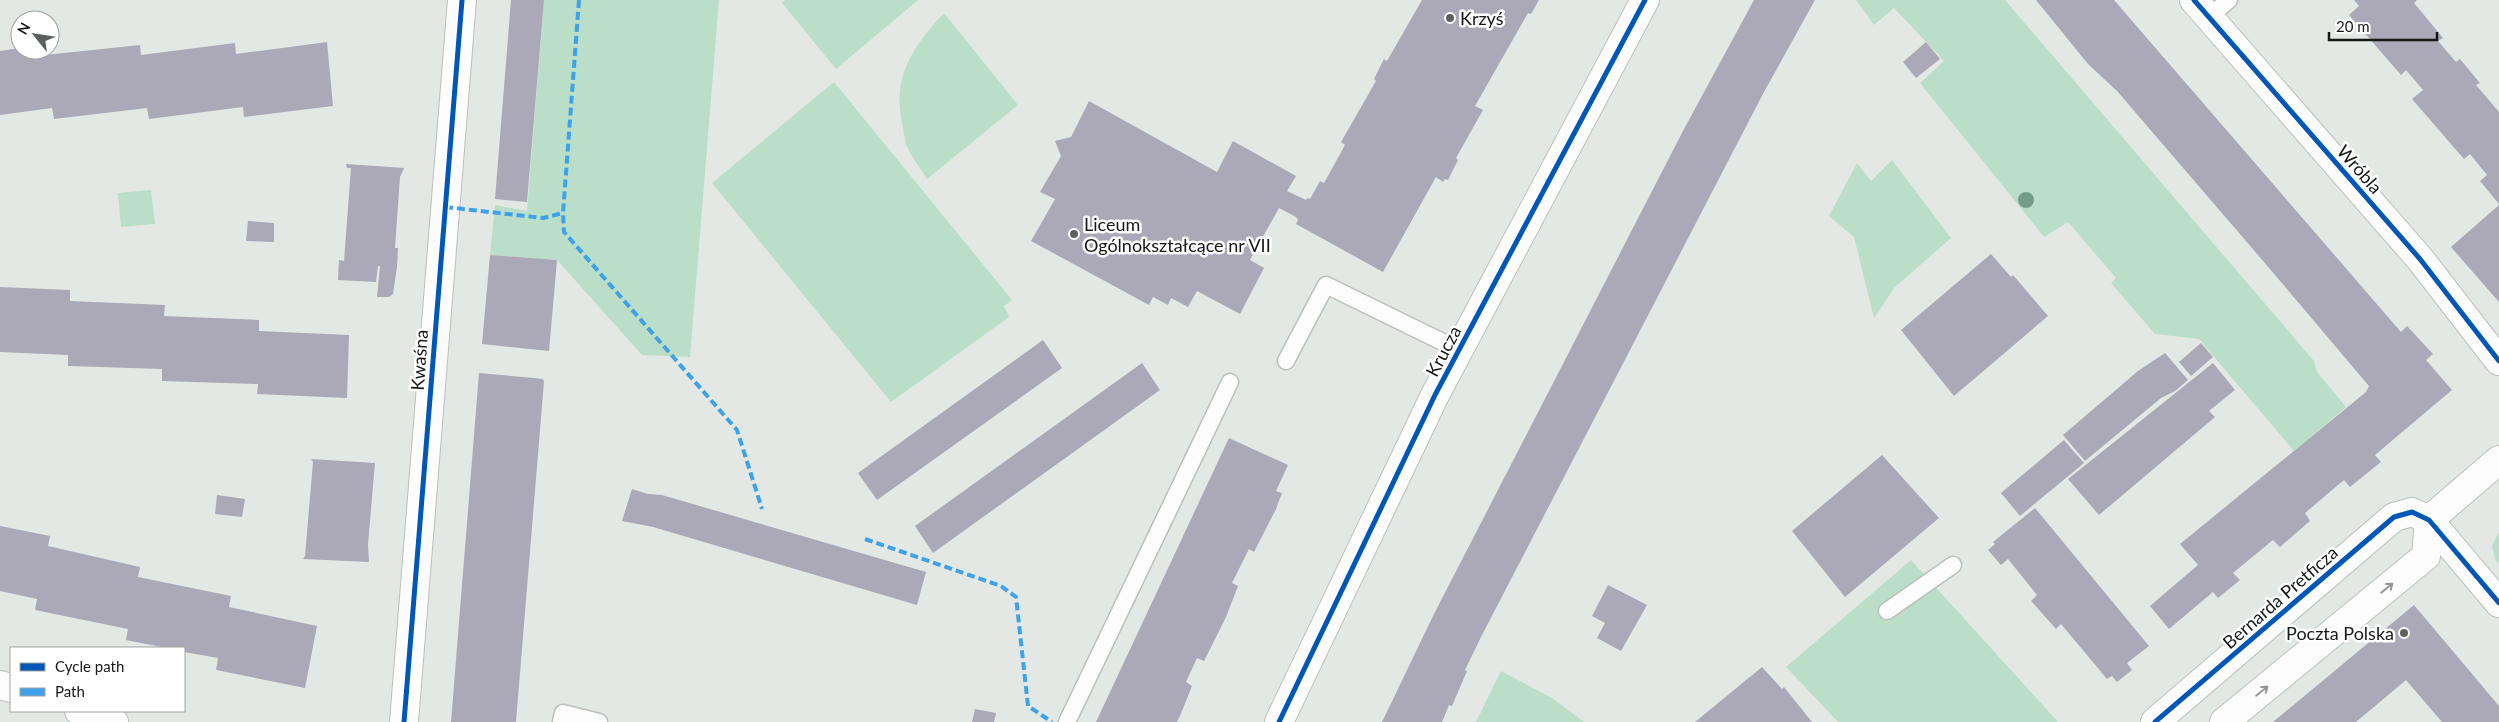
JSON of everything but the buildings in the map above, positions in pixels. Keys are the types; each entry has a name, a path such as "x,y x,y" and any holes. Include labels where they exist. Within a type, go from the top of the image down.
{"street":[{"name":"Kwaśna","path":"404,722 462,0"},
{"name":"Krucza","path":"1279,722 1390,486 1459,350 1644,0"},
{"name":"Wróbla","path":"2210,6 2420,259 2499,360"},
{"path":"2224,722 2426,556 2429,520 2499,460"},
{"name":"Bernarda Pretficza","path":"2155,722 2394,517 2412,512 2429,520"},
{"path":"2429,520 2499,603"},
{"path":"82,712 114,722"}],"lane":[{"path":"1286,361 1326,285 1459,350"},
{"path":"1067,722 1230,382"},
{"path":"1887,611 1953,565"},
{"path":"561,722 563,712 599,722"}],"green space":[{"path":"544,0 719,0 690,357 642,355 557,260 490,255 495,205 527,211"},
{"path":"785,0 918,0 836,69 782,3"},
{"path":"1856,0 2005,0 2314,361 2317,372 2346,407 2294,451 2199,339 2155,334 2111,283 2116,278 2068,222 2044,237 1920,83 1944,61 1894,8 1874,25"},
{"path":"944,13 1018,105 927,179 906,144 900,109 900,93 902,78 914,51"},
{"path":"834,82 1012,300 1004,306 1009,317 891,402 712,183"},
{"path":"1892,160 1951,238 1894,288 1874,318 1854,237 1829,216 1857,163 1871,181"},
{"path":"151,190 155,224 121,227 118,193"},
{"path":"2499,532 2499,564 2495,559 2492,546"},
{"path":"1911,560 2058,722 1838,722 1786,667"},
{"path":"1501,671 1552,698 1584,722 1476,722"}],"marked path":[{"path":"579,0 563,213 564,232 737,430 762,509"},
{"path":"445,207 543,218 563,213"},
{"path":"865,539 1001,586 1016,597 1028,706 1052,722"}],"cycle path":[{"path":"404,722 462,0"},
{"path":"1279,722 1435,395 1645,0"},
{"path":"2194,0 2420,259 2499,361"},
{"path":"2155,722 2394,517 2412,512 2429,520 2499,603"}],"place":[{"name":"Krzyś","path":"1450,18"},
{"name":"Liceum Ogólnokształcące nr VII","path":"1074,234"},
{"name":"Poczta Polska","path":"2404,633"}]}
